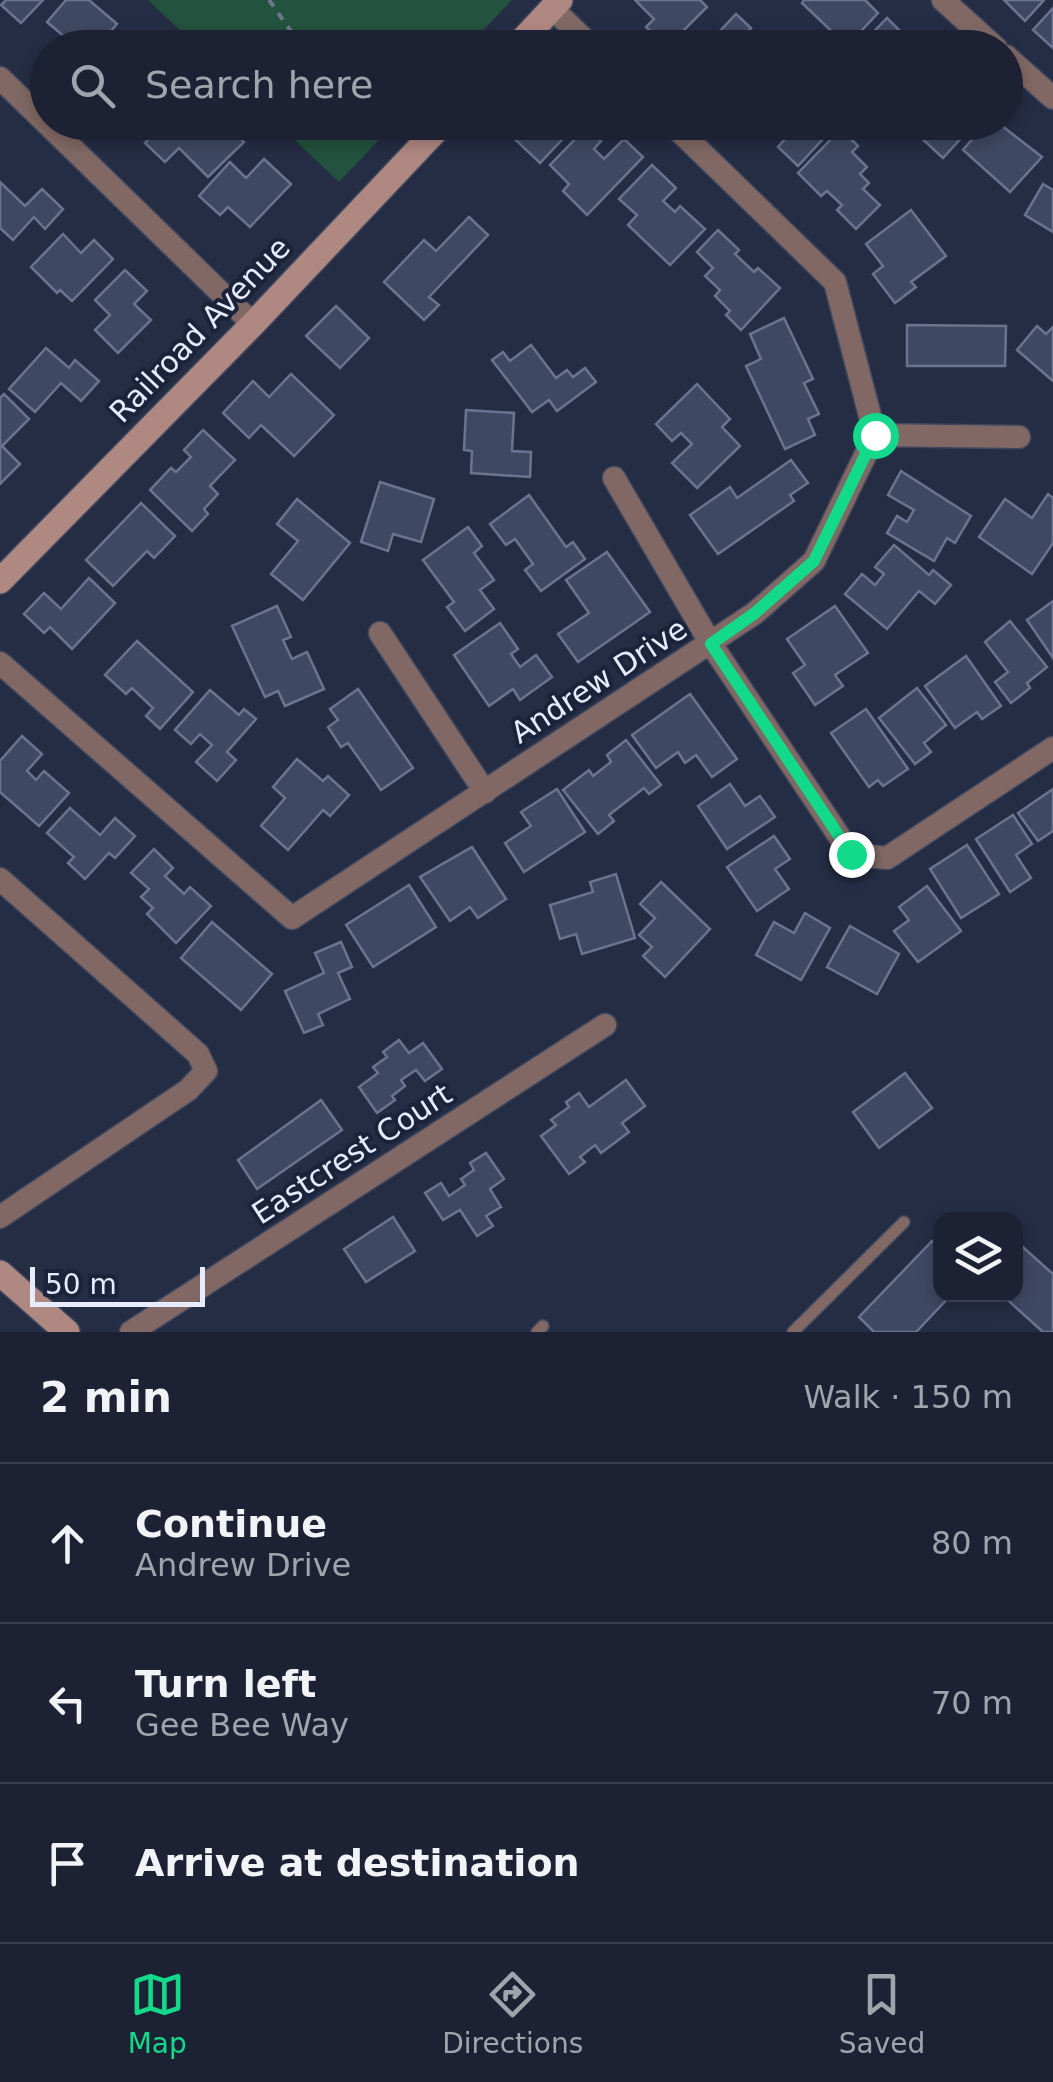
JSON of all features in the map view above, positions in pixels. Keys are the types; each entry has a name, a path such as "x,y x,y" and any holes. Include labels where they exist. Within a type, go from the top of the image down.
{"street":[{"path":"943,0 976,30"},
{"path":"532,30 556,4 578,30"},
{"path":"1023,71 1053,98"},
{"path":"0,78 30,107"},
{"path":"64,140 253,324"},
{"name":"Railroad Avenue","path":"0,581 427,140"},
{"path":"689,140 835,282 875,435 1019,437"},
{"name":"Andrew Drive","path":"0,663 292,918 755,613 814,561 875,435"},
{"path":"614,478 711,644 851,854 888,858 1053,748"},
{"path":"380,634 484,792"},
{"path":"0,878 198,1054 206,1072 188,1090 0,1217"},
{"name":"Eastcrest Court","path":"131,1332 606,1025"},
{"path":"0,1273 67,1332"}],"lane":[{"path":"792,1332 904,1222"}],"path":[{"path":"269,0 290,30"}],"green space":[{"path":"148,0 512,0 483,30 180,30"},
{"path":"295,140 379,140 339,182"}],"building":[{"path":"6,0 43,0 21,23 1,5"},
{"path":"66,0 89,0 117,24 112,30 57,30 47,22"},
{"path":"635,0 700,0 707,7 684,30 649,30 646,27 654,19"},
{"path":"865,0 878,13 862,30 830,30 802,3"},
{"path":"1004,0 1044,0 1025,21"},
{"path":"1053,8 1053,48 1033,30"},
{"path":"736,14 751,28 749,30 721,30"},
{"path":"887,18 899,30 875,30"},
{"path":"516,140 562,140 540,163"},
{"path":"574,140 600,140 594,149 604,159 625,140 643,157 587,215 563,191 569,184 550,165"},
{"path":"784,140 822,140 798,166 778,147"},
{"path":"830,140 852,140 858,146 852,152 867,167 860,174 869,183 863,189 880,205 856,229 837,210 842,205 827,191 821,196 798,173"},
{"path":"924,140 960,140 943,158"},
{"path":"972,140 1020,140 1042,157 1010,192 963,150"},
{"path":"244,142 208,177 179,148 165,162 145,143"},
{"path":"264,159 291,184 250,227 228,207 220,215 199,196 230,162 246,178"},
{"path":"652,165 676,188 663,201 675,212 680,206 705,229 670,265 628,225 637,215 619,199"},
{"path":"0,182 25,206 42,189 63,209 45,229 34,217 13,240 0,228"},
{"path":"1043,184 1053,190 1053,232 1025,215"},
{"path":"911,210 946,256 911,282 916,287 895,303 873,274 883,266 866,244"},
{"path":"469,217 488,235 429,297 439,305 424,320 384,282 424,240 436,251"},
{"path":"718,230 754,272 758,268 780,288 741,330 715,296 720,290 705,276 713,268 697,252"},
{"path":"63,234 81,253 94,240 113,259 72,301 60,290 57,293 31,267"},
{"path":"125,270 147,291 134,304 151,320 118,353 95,330 110,315 95,300"},
{"path":"336,306 369,338 340,368 306,336"},
{"path":"784,318 813,379 804,383 819,414 808,419 815,435 785,449 746,366 761,359 750,334"},
{"path":"907,325 1006,326 1005,366 907,366"},
{"path":"1037,326 1046,334 1053,327 1053,381 1017,350"},
{"path":"531,345 556,378 567,370 573,377 585,368 596,382 557,411 549,400 532,412 492,360 503,352 510,361"},
{"path":"46,348 69,368 75,360 99,381 81,401 61,383 35,412 9,389"},
{"path":"291,374 334,415 294,456 261,425 249,438 223,413 253,381 269,397"},
{"path":"697,384 730,419 722,427 740,446 697,488 672,463 692,444 681,433 672,441 656,424"},
{"path":"4,394 29,419 2,446 20,464 0,484 0,398"},
{"path":"466,410 514,413 512,451 531,452 530,477 471,473 472,451 464,450"},
{"path":"203,430 235,460 210,486 218,494 204,509 208,514 192,531 150,490 171,468 176,472 191,457 184,450"},
{"path":"791,460 808,483 790,495 794,501 718,554 690,515 730,487 737,498"},
{"path":"901,471 971,516 955,543 947,538 934,561 887,533 897,516 907,522 914,510 888,495"},
{"path":"380,482 434,499 421,542 393,534 388,551 361,542"},
{"path":"1048,494 1053,498 1053,543 1032,574 979,537 1005,499 1032,518"},
{"path":"529,495 566,547 573,542 585,559 541,591 525,570 533,564 515,539 506,545 490,524"},
{"path":"297,499 350,543 303,600 271,574 298,541 277,524"},
{"path":"141,503 175,536 154,558 147,551 113,586 86,560"},
{"path":"468,527 482,546 474,553 494,580 480,590 494,609 465,631 447,607 454,602 423,560"},
{"path":"894,545 929,575 933,570 951,585 935,604 919,591 887,629 845,594 862,574 875,585 884,574 875,567"},
{"path":"607,552 650,612 578,662 558,634 589,613 566,580"},
{"path":"89,578 115,603 72,649 50,627 44,633 24,614 44,593 61,609"},
{"path":"1053,601 1053,658 1027,620"},
{"path":"277,606 291,637 283,640 292,659 307,652 324,689 285,706 278,691 265,697 232,626"},
{"path":"835,606 868,653 835,675 843,686 815,705 793,673 805,665 787,639"},
{"path":"1010,621 1047,667 1011,703 995,682 1008,672 985,642"},
{"path":"500,623 518,649 511,654 520,667 536,655 552,677 520,700 513,689 489,706 454,655"},
{"path":"137,641 193,692 160,729 146,716 153,708 132,688 126,694 105,675"},
{"path":"966,656 1001,706 982,719 977,712 955,728 925,686"},
{"path":"917,688 946,725 924,743 931,752 915,764 879,718"},
{"path":"358,689 413,768 381,790 348,743 341,747 328,727 338,720 330,709"},
{"path":"210,690 239,715 244,709 256,719 227,752 236,760 217,781 196,762 212,745 200,734 191,744 175,730"},
{"path":"690,694 737,759 712,777 696,755 685,763 678,752 656,768 632,735"},
{"path":"866,709 908,769 883,786 878,780 869,787 831,733"},
{"path":"22,736 42,754 27,771 36,780 44,771 69,793 39,826 0,792 0,761"},
{"path":"626,740 661,785 649,794 644,788 609,815 614,821 598,834 563,790 589,770 593,776 611,762 607,755"},
{"path":"297,759 323,781 328,776 349,795 330,816 323,810 288,850 261,826 285,798 273,787"},
{"path":"730,784 745,806 760,796 775,817 727,849 698,806"},
{"path":"557,789 585,832 524,872 505,843 531,826 521,812"},
{"path":"1053,789 1053,831 1038,841 1018,813"},
{"path":"70,808 100,835 115,818 135,836 115,858 109,853 85,879 68,863 74,857 47,833"},
{"path":"1013,815 1032,844 1016,855 1031,878 1010,892 976,839"},
{"path":"774,836 790,859 775,869 789,889 757,911 727,867"},
{"path":"967,845 999,894 961,918 930,869"},
{"path":"472,847 506,899 478,918 470,907 450,921 420,877"},
{"path":"154,849 173,868 165,876 184,894 190,887 211,906 176,943 147,914 153,908 141,897 149,889 131,873"},
{"path":"616,874 635,938 582,954 576,934 560,939 550,905 593,892 590,882"},
{"path":"661,882 710,929 665,977 643,956 652,947 639,935 655,918 640,904"},
{"path":"409,885 436,927 373,967 346,925"},
{"path":"927,886 961,931 918,962 894,931 909,920 899,907"},
{"path":"805,913 830,928 801,980 756,955 774,922 794,933"},
{"path":"212,922 272,974 241,1010 181,958"},
{"path":"850,926 899,954 877,994 827,967"},
{"path":"341,942 352,967 338,973 350,999 318,1014 323,1025 304,1033 285,991 324,973 315,953"},
{"path":"399,1040 409,1053 423,1043 442,1069 425,1081 416,1070 401,1080 405,1086 392,1096 395,1100 377,1113 359,1087 378,1073 373,1067 387,1057 383,1052"},
{"path":"905,1073 932,1108 879,1148 853,1112"},
{"path":"626,1080 645,1106 622,1123 629,1132 601,1153 595,1145 580,1157 585,1162 569,1174 541,1136 556,1125 551,1120 569,1107 566,1102 579,1093 589,1107"},
{"path":"321,1100 342,1130 257,1189 238,1160"},
{"path":"486,1153 504,1179 490,1189 501,1207 486,1216 493,1226 477,1236 460,1210 443,1220 425,1193 441,1183 449,1196 465,1185 461,1179 474,1170 470,1163"},
{"path":"393,1217 415,1251 366,1282 344,1249"},
{"path":"932,1241 933,1302 944,1302 916,1332 874,1332 859,1317"},
{"path":"1023,1247 1053,1274 1053,1332 1043,1332 1010,1302 1023,1302"}],"route":[{"path":"851,854 711,644 755,613 814,561 875,435"}]}
